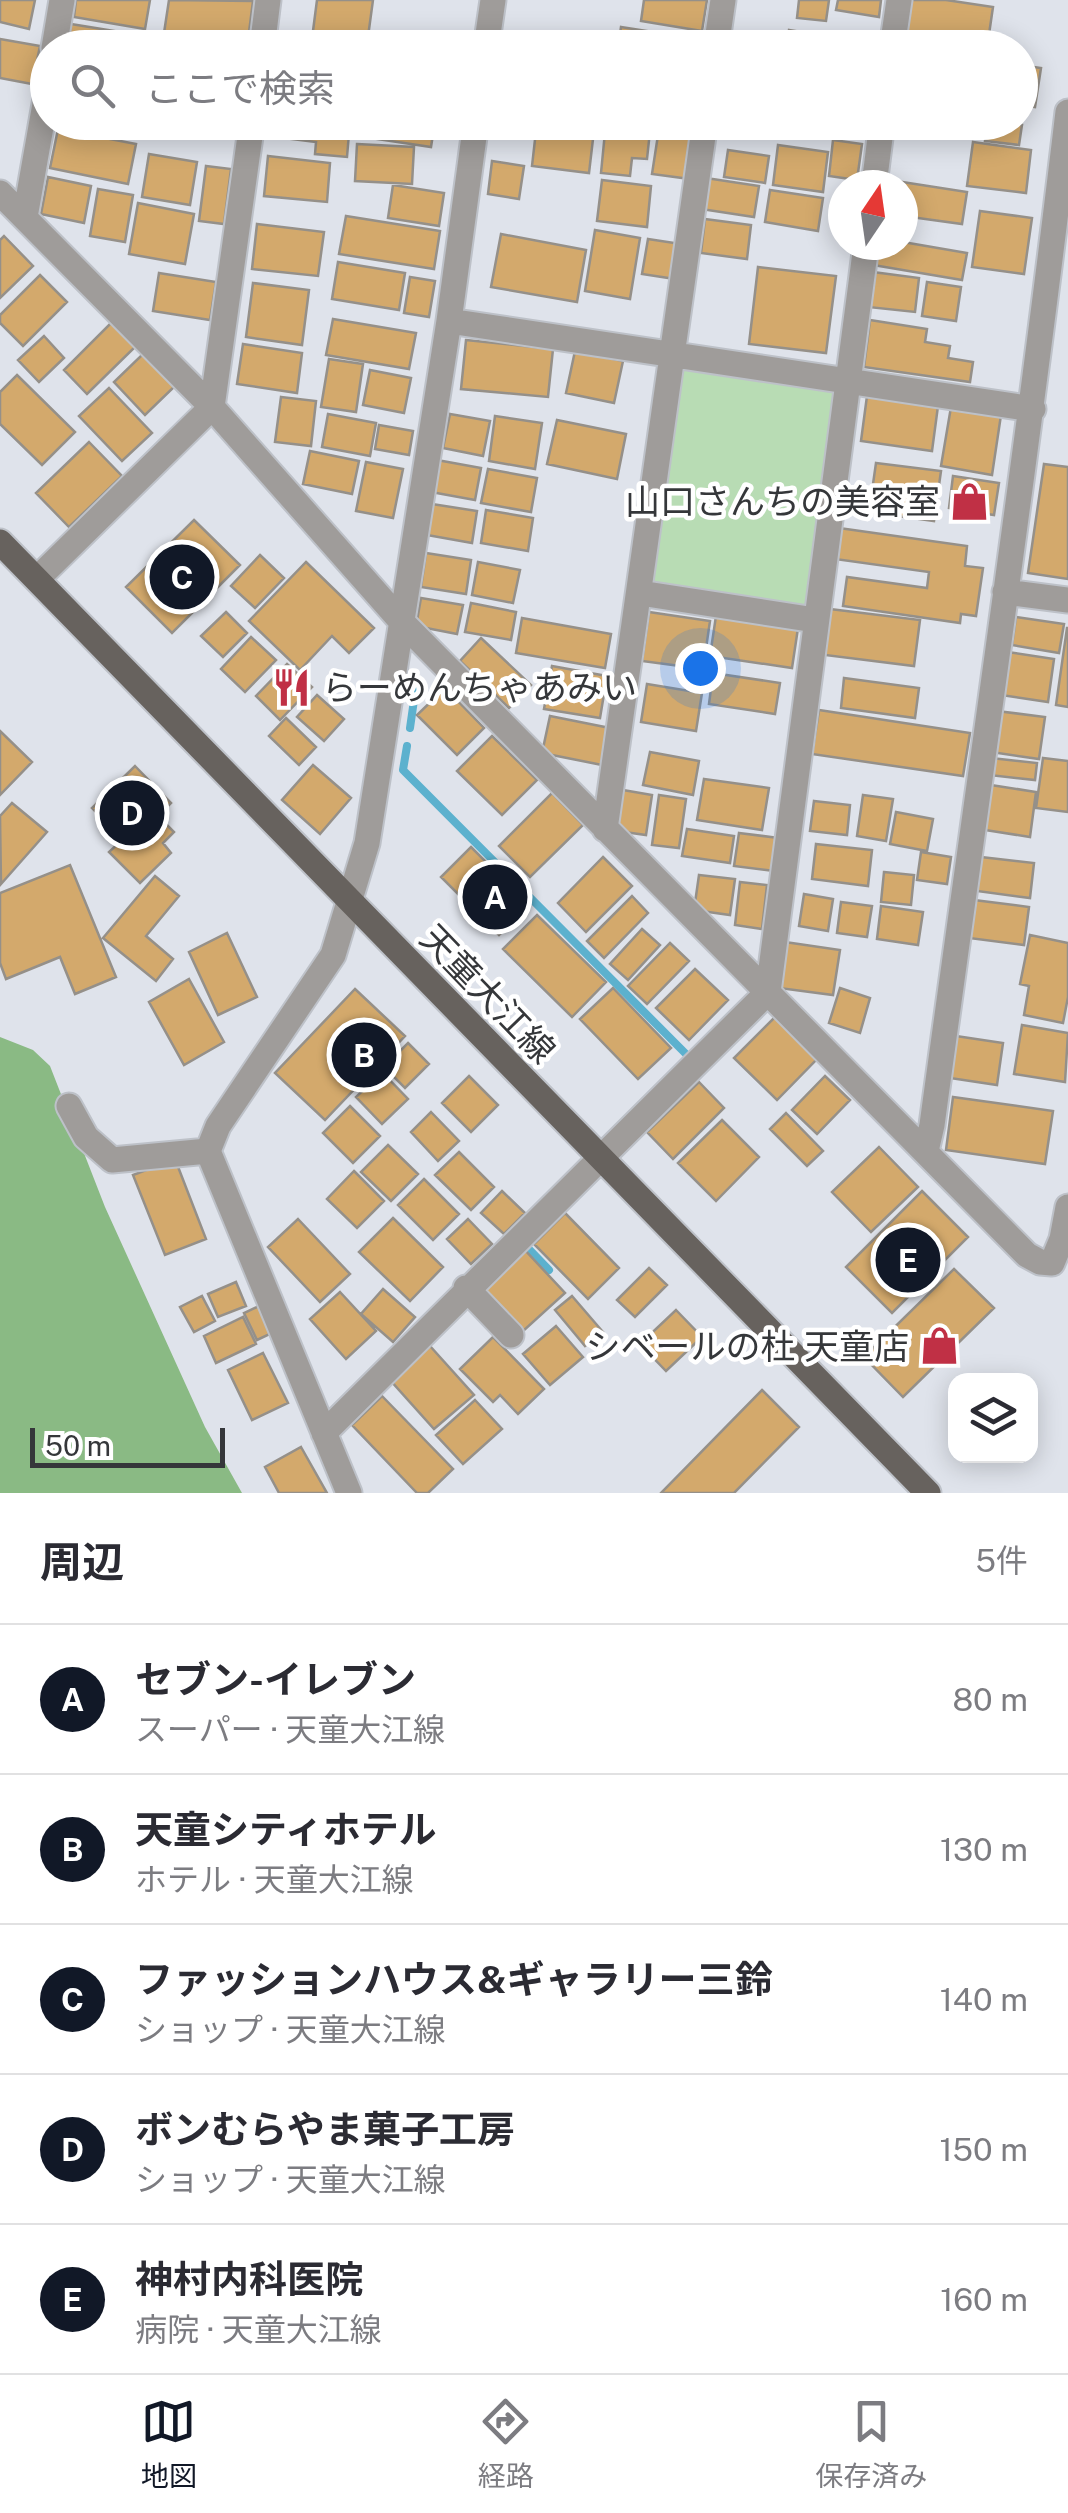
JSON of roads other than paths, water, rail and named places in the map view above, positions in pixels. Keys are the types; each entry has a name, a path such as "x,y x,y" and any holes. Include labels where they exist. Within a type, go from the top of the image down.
{"main road":[{"name":"天童大江線","path":"0,542 928,1493"}],"street":[{"path":"57,30 62,0"},
{"path":"264,30 268,0"},
{"path":"489,30 493,0"},
{"path":"719,30 723,0"},
{"path":"895,30 899,0"},
{"path":"926,1151 1033,410 1068,112"},
{"path":"25,218 39,140"},
{"path":"36,579 212,407 249,140"},
{"path":"349,1493 208,1151 218,1126 333,955 367,842 474,140"},
{"path":"605,829 702,140"},
{"path":"876,170 880,140"},
{"path":"0,193 212,407 401,621 1027,1255 1040,1262 1052,1262 1057,1256 1068,1207"},
{"path":"324,1432 768,992 864,260"},
{"path":"449,321 1033,410"},
{"path":"1004,592 1068,600"},
{"path":"640,594 815,620"},
{"path":"68,1106 86,1138 112,1160 208,1151"},
{"path":"466,1288 511,1336"}],"waterway":[{"path":"410,728 417,679"},
{"path":"407,746 403,770 686,1054"},
{"path":"527,1241 524,1244 549,1270"}],"place":[{"name":"山口さんちの美容室","path":"970,501"},
{"name":"ファッションハウス&ギャラリー三鈴","path":"182,577"},
{"name":"らーめんちゃあみい","path":"292,687"},
{"name":"ボンむらやま菓子工房","path":"132,813"},
{"name":"セブン-イレブン","path":"495,897"},
{"name":"天童シティホテル","path":"364,1055"},
{"name":"神村内科医院","path":"908,1260"},
{"name":"シベールの杜 天童店","path":"939,1346"}]}
